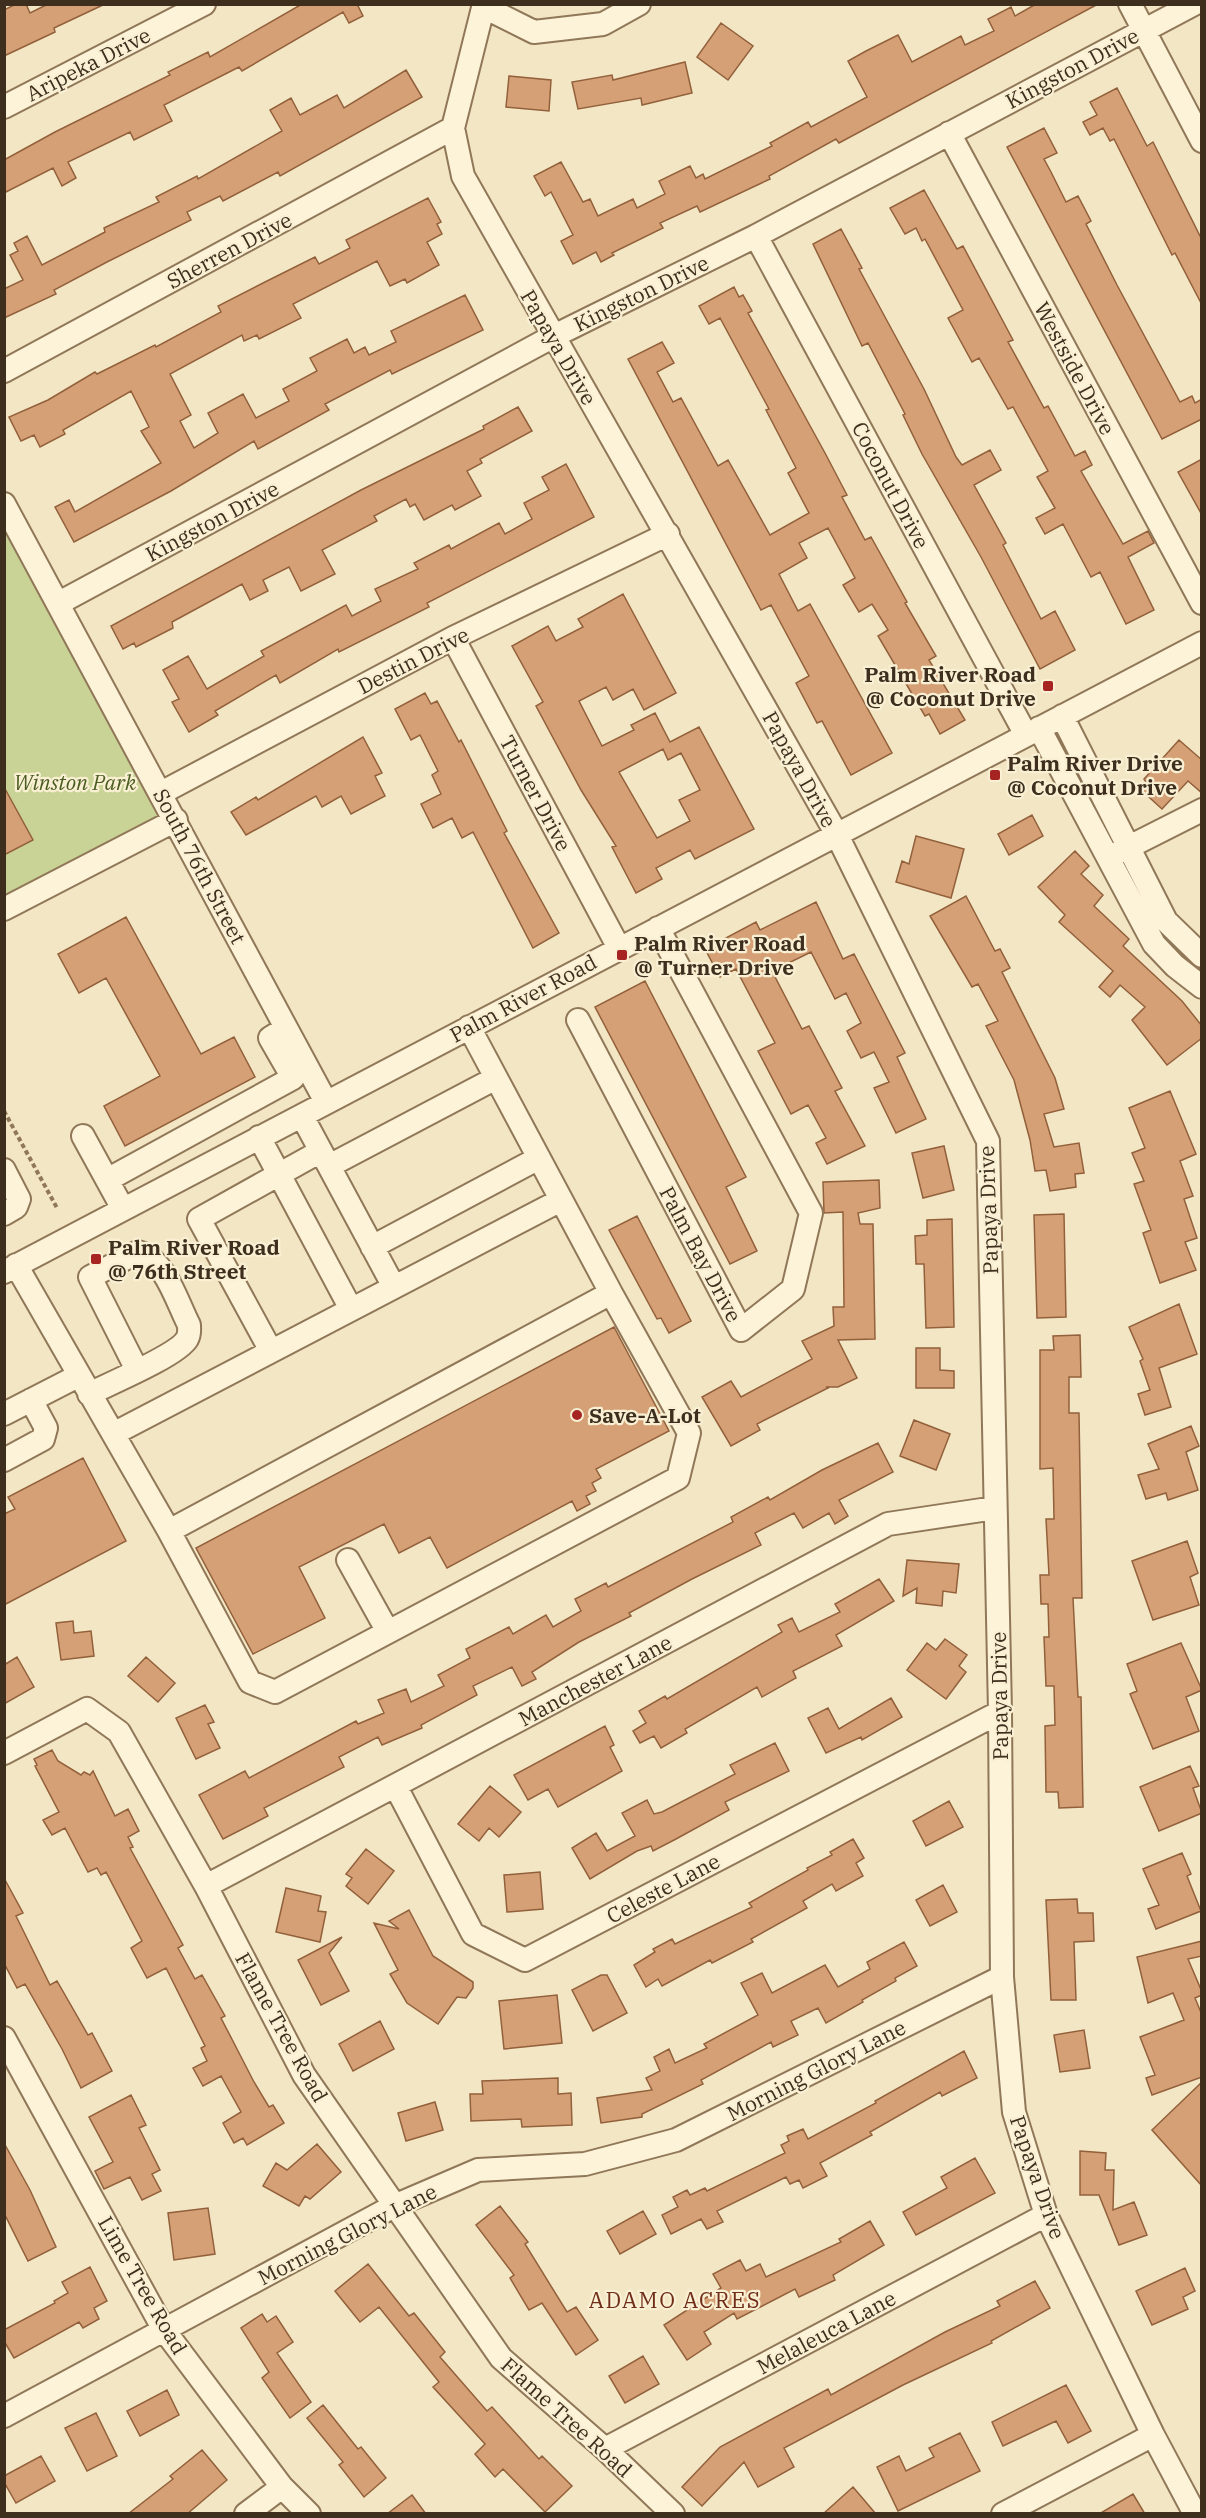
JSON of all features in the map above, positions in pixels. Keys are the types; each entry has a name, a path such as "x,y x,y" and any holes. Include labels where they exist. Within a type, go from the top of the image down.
{"street":[{"name":"Aripeka Drive","path":"4,108 204,4"},
{"path":"484,6 534,32 603,24 639,4"},
{"path":"1130,4 1202,141"},
{"name":"Kingston Drive","path":"59,603 552,337 756,236 1194,4"},
{"name":"Papaya Drive","path":"484,6 453,128 463,177 836,833 988,1141 1000,1712 1002,1977 1014,2112 1046,2215 1153,2435 1195,2514"},
{"name":"Sherren Drive","path":"4,371 453,128"},
{"name":"Westside Drive","path":"949,133 1202,603"},
{"name":"Coconut Drive","path":"756,236 1154,944 1202,987"},
{"name":"South 76th Street","path":"4,504 286,1028 301,1074 326,1102"},
{"name":"Destin Drive","path":"161,793 453,638 668,534"},
{"name":"Turner Drive","path":"453,638 618,948"},
{"name":"Palm River Road","path":"10,1269 836,833 1202,643"},
{"path":"1062,716 1166,921 1202,956"},
{"path":"1107,858 1202,810"},
{"path":"4,909 176,820"},
{"name":"Palm Bay Drive","path":"578,1020 741,1330 793,1289 811,1213 658,928"},
{"path":"10,1269 115,1433 250,1682 275,1692 678,1478 689,1433 611,1293 469,1027"},
{"path":"107,1180 301,1074"},
{"path":"271,1352 199,1219 278,1173 325,1159 496,1078"},
{"path":"263,1095 280,1126"},
{"path":"302,1116 394,1287"},
{"path":"83,1136 123,1209"},
{"path":"260,1137 351,1309"},
{"path":"372,1246 539,1158"},
{"path":"4,1170 19,1199 16,1207 4,1214"},
{"path":"115,1433 561,1200"},
{"path":"4,1414 31,1400 137,1370 186,1341 189,1325 159,1266 148,1255 138,1252 90,1277 137,1370"},
{"path":"169,1531 611,1293"},
{"path":"4,1460 43,1439 46,1428 31,1400"},
{"name":"Manchester Lane","path":"206,1887 888,1524 995,1508"},
{"path":"348,1560 388,1632"},
{"name":"Flame Tree Road","path":"4,1753 87,1709 119,1731 206,1887 303,2075 501,2358 605,2449 673,2514"},
{"name":"Celeste Lane","path":"396,1787 473,1934 525,1960 1000,1712"},
{"name":"Morning Glory Lane","path":"4,2416 394,2206 478,2170 585,2164 676,2140 1002,1977"},
{"name":"Lime Tree Road","path":"4,2038 164,2330 282,2487 309,2514"},
{"name":"Melaleuca Lane","path":"605,2449 1046,2215"},
{"path":"1003,2514 1153,2435"},
{"path":"246,2514 282,2487"}],"path":[{"path":"4,1111 57,1208"}],"green space":[{"name":"Winston Park","path":"4,497 168,812 5,897"}],"building":[{"path":"16,4 26,4 30,13 48,4 105,4 54,28 55,32 4,56 4,10"},
{"path":"302,4 357,4 363,16 349,23 343,12 242,71 239,67 164,105 172,121 134,140 130,132 68,162 76,178 62,186 53,168 4,193 4,160 170,75 168,72 208,52 210,57"},
{"path":"1036,4 1098,4 839,143 836,139 769,176 770,179 700,212 697,206 660,223 663,228 612,253 614,255 601,262 596,252 573,264 561,241 573,235 551,192 545,196 534,176 561,162 583,202 590,199 598,216 633,199 637,208 665,194 659,181 690,166 696,178 703,174 705,179 772,146 770,143 808,122 811,127 867,97 848,61 866,51 898,35 912,62 961,36 965,45 994,31 988,19 1011,7 1015,16"},
{"path":"721,23 753,46 728,80 697,57"},
{"path":"685,62 692,93 642,105 641,98 578,109 572,82 612,75 613,80"},
{"path":"406,70 422,97 280,176 278,172 223,201 220,196 187,212 191,220 54,290 56,294 4,318 4,289 23,280 10,255 18,251 14,243 27,236 42,265 105,232 104,228 159,202 156,197 197,176 198,179 282,131 270,110 291,98 300,115 337,95 344,108"},
{"path":"509,76 551,80 549,111 506,107"},
{"path":"1117,88 1147,146 1153,142 1202,240 1202,305 1175,253 1172,255 1114,139 1110,141 1103,128 1090,135 1083,122 1097,115 1090,102"},
{"path":"1044,128 1057,153 1044,159 1066,202 1078,196 1091,221 1086,224 1180,402 1192,396 1195,403 1202,399 1202,419 1162,439 1007,147"},
{"path":"924,190 957,249 963,246 1013,340 1008,342 1044,408 1048,406 1075,456 1085,451 1092,465 1081,471 1123,544 1148,531 1154,543 1128,557 1154,610 1126,624 1100,572 1091,577 1063,524 1045,534 1036,518 1055,508 1037,477 1048,471 1013,407 1008,409 979,358 972,362 948,318 963,310 925,239 922,241 916,228 905,234 890,208"},
{"path":"428,198 441,222 437,224 442,234 427,242 439,265 407,283 405,279 390,286 377,261 293,304 301,318 259,339 257,335 244,341 242,335 170,374 191,415 180,421 194,448 218,433 208,413 243,394 256,418 289,401 283,389 317,371 310,358 347,339 354,353 365,347 369,355 396,342 391,331 465,295 483,330 392,374 390,370 325,404 329,410 258,449 254,441 171,491 74,542 55,507 69,500 75,512 161,463 141,431 149,427 131,391 63,430 65,434 40,447 34,435 21,441 9,417 48,400 95,372 97,374 155,345 156,347 221,312 218,306 315,257 319,264 350,248 346,240"},
{"path":"841,229 862,268 859,269 924,389 956,457 962,465 990,450 1001,470 974,485 1006,543 1003,545 1041,619 1055,611 1075,650 1040,669 981,557 922,454 903,415 905,414 868,343 862,346 813,244"},
{"path":"734,287 739,297 743,295 752,311 748,313 847,495 842,497 865,540 871,537 907,602 905,603 936,656 929,660 965,720 940,734 929,714 925,716 878,636 888,630 872,604 859,612 843,585 855,578 828,528 799,543 807,558 779,574 798,611 810,604 892,753 851,775 822,721 817,723 796,683 809,676 771,605 761,610 628,359 662,342 674,363 657,372 673,402 681,398 718,466 728,460 770,535 809,513 788,473 796,468 766,410 769,409 720,318 709,324 699,306"},
{"path":"518,407 532,431 480,459 482,463 467,471 481,496 455,510 452,505 424,520 415,504 410,507 406,499 374,516 377,521 322,550 335,574 301,591 289,567 263,580 268,591 250,600 242,584 172,622 173,628 136,647 134,643 123,649 111,626 361,490 484,429 483,426"},
{"path":"1202,459 1202,515 1178,472"},
{"path":"566,464 594,517 427,603 429,607 339,652 338,649 280,683 276,675 215,711 218,715 189,732 172,702 179,699 163,670 188,656 207,689 264,656 261,651 346,605 352,616 381,601 375,589 418,569 414,563 449,545 451,549 499,523 505,534 532,519 524,503 549,490 542,477"},
{"path":"623,594 676,693 644,710 633,689 613,700 606,687 579,701 602,746 634,730 631,725 655,713 670,742 699,727 754,829 695,859 690,850 656,868 662,879 636,893 612,847 616,846 581,790 536,706 543,702 512,646 548,626 556,641 583,627 578,619","holes":["663,749 668,760 681,753 700,790 679,800 690,821 657,838 619,772"]},
{"path":"425,693 431,704 437,701 459,742 461,740 507,831 504,833 559,933 533,948 473,832 462,838 452,818 433,828 421,804 441,794 432,775 438,771 420,735 411,740 395,709"},
{"path":"363,737 382,773 375,776 385,796 351,814 341,796 322,807 316,796 246,835 231,812 256,797 258,800"},
{"path":"1179,740 1202,760 1202,793 1188,781 1162,809 1139,788 1146,782 1144,779"},
{"path":"4,787 33,840 4,855"},
{"path":"1032,815 1043,836 1009,855 998,834"},
{"path":"916,836 964,849 951,898 896,882 902,861 909,864"},
{"path":"1075,851 1089,866 1081,874 1103,895 1094,906 1129,939 1123,946 1182,1001 1202,1026 1202,1038 1167,1065 1132,1020 1145,1007 1120,985 1110,997 1099,987 1113,971 1059,922 1065,915 1038,887"},
{"path":"966,896 995,951 1000,949 1010,968 1002,972 1055,1078 1064,1109 1044,1114 1054,1147 1079,1143 1084,1173 1075,1174 1076,1187 1050,1191 1046,1170 1035,1171 1030,1140 1014,1080 986,1026 998,1021 978,984 972,987 930,916"},
{"path":"816,902 843,959 854,954 905,1053 897,1057 926,1119 896,1133 874,1088 889,1082 874,1052 861,1058 847,1031 861,1023 846,993 835,999 811,952 772,971 802,1029 809,1026 842,1088 835,1091 865,1146 827,1164 816,1143 826,1138 808,1105 791,1114 758,1051 775,1043 736,969 720,977 705,949 756,922 760,930"},
{"path":"126,917 201,1054 234,1037 255,1077 125,1146 104,1106 160,1076 106,978 79,993 58,954"},
{"path":"645,981 746,1177 726,1187 757,1251 730,1264 595,1007"},
{"path":"1170,1091 1196,1154 1180,1161 1193,1196 1184,1199 1197,1238 1185,1242 1196,1270 1160,1283 1143,1233 1151,1230 1134,1184 1144,1181 1132,1153 1145,1148 1129,1108"},
{"path":"944,1146 954,1190 923,1198 912,1153"},
{"path":"879,1180 880,1208 858,1213 860,1224 873,1224 875,1339 838,1340 857,1378 838,1387 826,1387 828,1388 757,1424 760,1430 731,1446 702,1397 731,1381 741,1397 812,1359 802,1341 834,1326 833,1307 844,1307 843,1212 824,1213 823,1182"},
{"path":"1064,1214 1066,1317 1037,1318 1034,1215"},
{"path":"637,1216 691,1321 669,1333 661,1318 657,1319 609,1230"},
{"path":"952,1219 954,1327 926,1328 924,1264 916,1264 915,1236 927,1235 927,1220"},
{"path":"1179,1304 1197,1354 1159,1368 1171,1407 1145,1415 1138,1394 1150,1390 1140,1361 1143,1359 1129,1327"},
{"path":"614,1327 669,1431 596,1469 601,1478 592,1483 596,1491 586,1496 590,1504 577,1511 572,1501 447,1568 430,1537 399,1553 384,1524 299,1567 325,1618 253,1654 196,1548"},
{"path":"1080,1335 1081,1377 1069,1377 1069,1413 1079,1413 1082,1598 1073,1598 1078,1697 1081,1697 1083,1807 1059,1808 1058,1792 1046,1792 1045,1726 1055,1725 1054,1686 1046,1686 1044,1637 1049,1637 1048,1604 1041,1604 1040,1575 1049,1575 1046,1519 1054,1519 1053,1468 1040,1469 1040,1350 1054,1350 1053,1336"},
{"path":"916,1348 940,1348 940,1370 954,1371 954,1388 916,1388"},
{"path":"914,1420 950,1434 936,1470 900,1456"},
{"path":"1191,1426 1199,1446 1186,1452 1198,1490 1168,1500 1166,1493 1146,1499 1138,1475 1159,1469 1148,1444"},
{"path":"878,1443 893,1472 839,1500 848,1516 835,1524 829,1513 803,1528 794,1513 755,1533 761,1545 692,1579 629,1613 631,1616 579,1642 532,1672 536,1679 522,1686 512,1667 473,1686 477,1695 421,1725 422,1728 382,1745 378,1737 339,1757 344,1767 264,1808 268,1816 223,1839 199,1795 245,1771 249,1778 356,1721 358,1724 384,1713 378,1700 406,1689 411,1702 444,1686 438,1675 470,1658 466,1649 509,1627 513,1634 546,1615 553,1627 581,1611 575,1599 606,1583 608,1587 733,1522 731,1517 768,1497 770,1500 822,1470"},
{"path":"83,1458 126,1541 4,1605 4,1514 15,1509 8,1497"},
{"path":"1187,1541 1198,1573 1190,1577 1199,1605 1153,1620 1132,1561"},
{"path":"907,1560 959,1564 956,1593 943,1591 942,1606 916,1603 917,1588 903,1596"},
{"path":"879,1579 894,1601 836,1635 842,1646 793,1671 796,1678 762,1697 757,1687 685,1729 687,1733 661,1748 654,1736 640,1743 633,1731 646,1723 639,1711 665,1696 667,1699 782,1632 778,1625 792,1618 799,1632 840,1612 835,1604"},
{"path":"73,1621 74,1633 91,1631 94,1656 61,1660 56,1623"},
{"path":"945,1639 967,1655 959,1666 966,1672 946,1699 907,1670 927,1643 936,1650"},
{"path":"1181,1643 1202,1690 1186,1697 1199,1731 1153,1749 1130,1694 1137,1691 1127,1664"},
{"path":"17,1657 34,1687 4,1704 4,1665"},
{"path":"146,1657 175,1683 158,1702 128,1676"},
{"path":"891,1698 902,1717 862,1740 861,1737 826,1753 808,1718 828,1708 839,1729"},
{"path":"205,1705 214,1722 208,1724 220,1748 196,1759 176,1718"},
{"path":"605,1726 614,1745 610,1747 622,1771 558,1807 548,1789 528,1800 514,1775"},
{"path":"775,1743 789,1771 725,1802 729,1810 676,1839 653,1851 651,1846 637,1851 590,1879 572,1848 596,1833 607,1851 635,1836 622,1813 647,1800 654,1814 662,1812 735,1774 730,1765"},
{"path":"52,1750 58,1761 81,1775 84,1772 90,1775 93,1771 115,1816 128,1809 139,1831 128,1837 133,1847 130,1848 183,1945 178,1948 195,1979 202,1975 225,2016 221,2018 254,2082 269,2107 273,2105 284,2123 247,2145 243,2138 234,2143 223,2123 241,2112 221,2076 203,2086 193,2068 207,2061 201,2048 205,2046 166,1968 147,1978 131,1948 142,1941 106,1872 101,1875 97,1868 88,1872 65,1828 52,1835 43,1820 59,1812 35,1766 37,1765 34,1759"},
{"path":"1190,1766 1199,1786 1193,1788 1202,1813 1159,1831 1140,1787"},
{"path":"490,1786 521,1812 499,1837 489,1828 479,1841 458,1824"},
{"path":"949,1801 963,1827 926,1846 913,1821"},
{"path":"853,1839 864,1858 856,1863 863,1876 836,1891 832,1884 803,1901 807,1908 751,1939 753,1942 712,1963 710,1960 662,1986 658,1979 646,1987 634,1965 655,1952 653,1949 672,1939 675,1944 752,1907 749,1903 808,1870 807,1868 832,1855 830,1852"},
{"path":"366,1849 394,1871 368,1904 346,1886 352,1878 346,1874"},
{"path":"1182,1853 1191,1874 1187,1876 1201,1911 1156,1929 1148,1909 1159,1905 1143,1869"},
{"path":"540,1872 543,1909 507,1912 504,1875"},
{"path":"4,1878 23,1913 16,1916 50,1985 57,1981 88,2035 92,2033 112,2071 81,2088 25,1984 17,1988 4,1963"},
{"path":"943,1885 957,1912 930,1926 916,1900"},
{"path":"286,1888 321,1896 318,1911 326,1912 320,1942 276,1932"},
{"path":"1077,1899 1078,1913 1093,1913 1094,1941 1074,1942 1076,2000 1051,2000 1046,1900"},
{"path":"409,1910 433,1956 473,1982 473,1988 466,1998 457,1997 438,2024 407,2003 390,1974 398,1970 374,1923 399,1929 389,1921"},
{"path":"342,1937 329,1953 349,1991 321,2005 298,1960"},
{"path":"1202,1941 1202,1956 1188,1959 1202,1992 1202,1995 1195,1998 1202,2015 1202,2077 1152,2095 1146,2078 1155,2075 1140,2037 1184,2020 1173,1993 1148,2003 1137,1957"},
{"path":"904,1942 917,1966 862,2000 863,2002 826,2023 818,2008 791,2021 798,2035 773,2047 771,2042 701,2080 703,2084 642,2114 642,2117 601,2123 597,2098 652,2090 646,2078 660,2071 654,2057 669,2049 675,2063 707,2048 704,2044 758,2015 741,1983 762,1973 772,1993 825,1965 838,1987 870,1969 867,1962"},
{"path":"601,1975 607,1975 627,2013 593,2031 572,1990"},
{"path":"557,1995 562,2043 504,2049 499,2001"},
{"path":"380,2021 394,2049 353,2071 339,2044"},
{"path":"1084,2030 1090,2068 1060,2072 1054,2035"},
{"path":"964,2051 977,2078 942,2096 940,2092 870,2132 872,2135 820,2163 827,2176 803,2188 799,2180 790,2184 786,2177 717,2211 723,2222 707,2229 701,2219 671,2234 662,2215 678,2207 673,2197 687,2190 690,2195 705,2188 707,2191 785,2153 781,2145 789,2141 787,2136 803,2129 808,2139 876,2103 875,2101"},
{"path":"558,2078 558,2094 571,2093 572,2125 522,2127 521,2119 471,2121 470,2094 483,2094 482,2081"},
{"path":"1202,2082 1202,2186 1152,2130"},
{"path":"131,2095 146,2125 139,2128 160,2170 152,2174 161,2191 142,2200 130,2177 104,2189 95,2171 113,2162 89,2117"},
{"path":"435,2102 443,2130 406,2141 398,2113"},
{"path":"4,2143 30,2190 56,2247 28,2261 4,2213"},
{"path":"317,2144 341,2172 310,2199 305,2196 299,2206 263,2186 276,2163 287,2170"},
{"path":"1080,2151 1106,2153 1105,2170 1114,2170 1113,2210 1134,2202 1147,2235 1119,2245 1099,2195 1080,2195"},
{"path":"975,2158 995,2193 916,2235 903,2212 947,2188 941,2177"},
{"path":"500,2206 528,2242 525,2244 567,2312 576,2307 598,2340 576,2355 542,2303 529,2310 510,2278 514,2275 476,2225"},
{"path":"208,2208 215,2254 174,2260 168,2213"},
{"path":"643,2211 656,2234 620,2254 607,2231"},
{"path":"870,2221 884,2245 833,2275 835,2280 799,2297 795,2289 737,2319 734,2313 704,2332 711,2344 687,2360 664,2325 721,2288 713,2274 740,2260 746,2271 760,2264 766,2277 841,2242 839,2239"},
{"path":"368,2264 409,2316 414,2313 445,2352 440,2357 487,2411 492,2407 539,2459 542,2456 572,2486 545,2512 503,2469 495,2477 475,2454 485,2444 433,2387 439,2382 379,2307 360,2322 335,2291"},
{"path":"90,2267 107,2301 94,2308 99,2319 83,2328 79,2322 14,2358 4,2341 4,2330 55,2303 54,2301 68,2293 62,2282"},
{"path":"1185,2268 1195,2291 1183,2297 1188,2309 1152,2325 1136,2291"},
{"path":"1035,2281 1050,2308 991,2341 992,2343 903,2385 784,2448 794,2467 758,2487 744,2462 702,2506 682,2487 720,2447 828,2389 831,2395 945,2332 1000,2306 997,2301"},
{"path":"262,2314 267,2322 276,2316 293,2342 277,2353 311,2402 290,2418 262,2378 269,2372 241,2328"},
{"path":"643,2356 659,2384 625,2403 609,2376"},
{"path":"1066,2385 1091,2431 1068,2443 1056,2421 1003,2446 992,2422"},
{"path":"167,2390 179,2415 140,2436 127,2411"},
{"path":"323,2405 358,2449 361,2447 386,2478 364,2497 339,2465 343,2462 307,2418"},
{"path":"96,2413 117,2456 87,2471 65,2428"},
{"path":"960,2433 980,2471 898,2511 877,2467 899,2456 906,2471 934,2457 929,2448"},
{"path":"202,2450 227,2480 187,2514 128,2514 173,2479 170,2476"},
{"path":"41,2456 55,2481 16,2503 4,2482 4,2476"},
{"path":"853,2487 876,2514 823,2514"},
{"path":"1133,2494 1145,2514 1099,2514"},
{"path":"412,2495 426,2514 387,2514"}],"place":[{"name":"Palm River Road @ Coconut Drive","path":"1048,686"},
{"name":"Palm River Drive @ Coconut Drive","path":"995,775"},
{"name":"Palm River Road @ Turner Drive","path":"622,955"},
{"name":"Palm River Road @ 76th Street","path":"96,1259"},
{"name":"Save-A-Lot","path":"577,1415"}],"district":[{"name":"ADAMO ACRES","path":"675,2299"}]}
